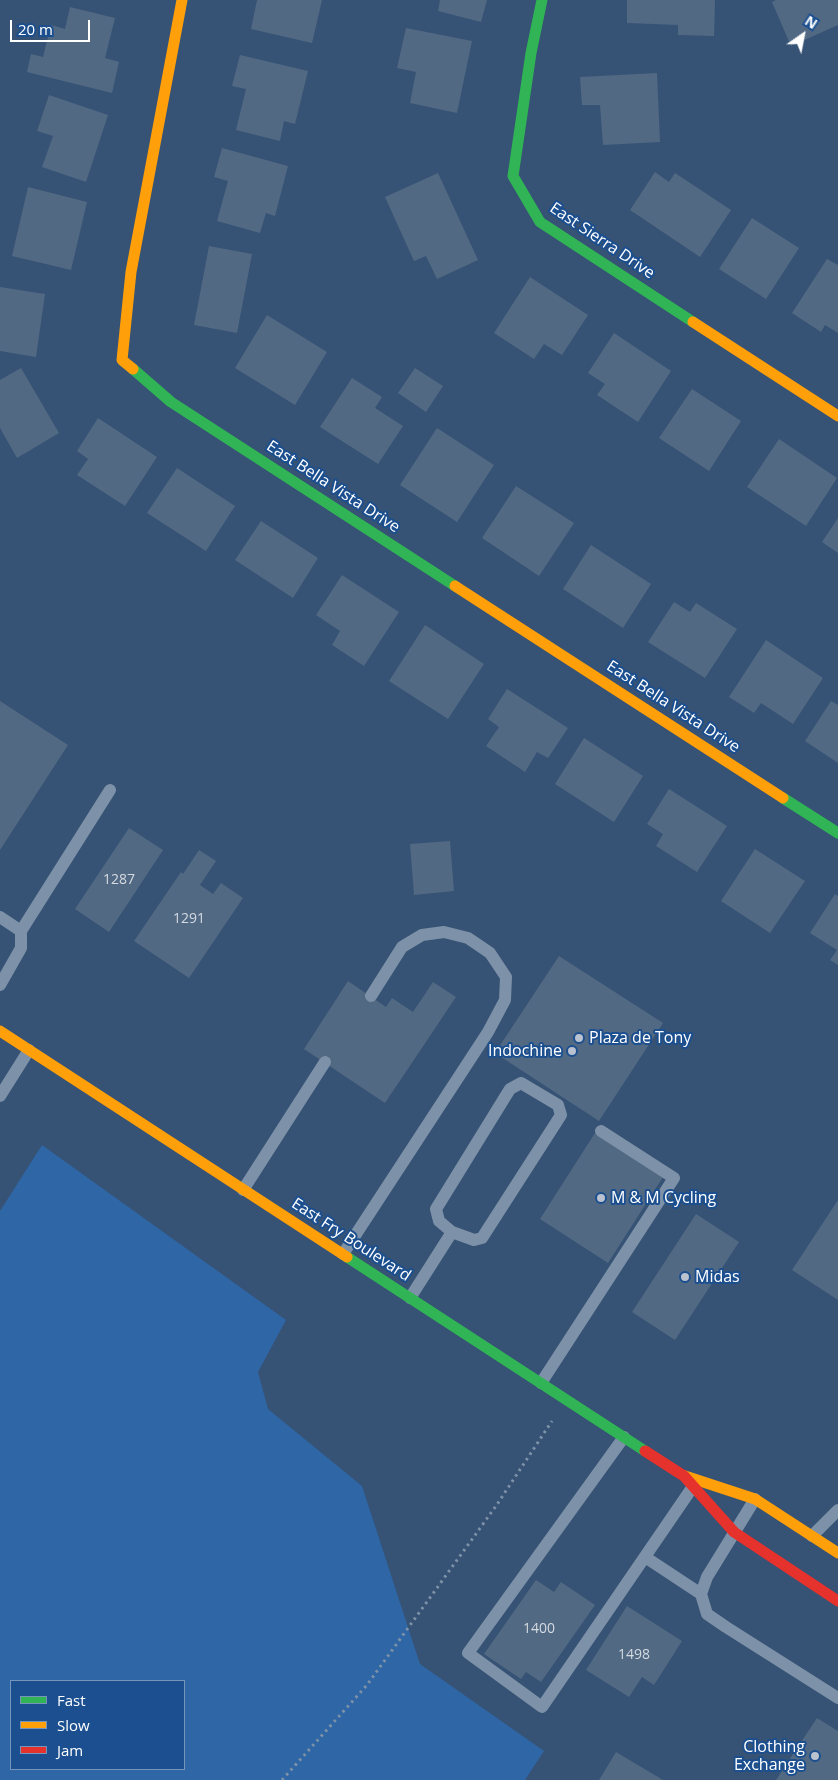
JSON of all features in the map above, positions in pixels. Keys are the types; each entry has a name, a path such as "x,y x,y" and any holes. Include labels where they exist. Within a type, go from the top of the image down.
{"street":[{"name":"East Bella Vista Drive","path":"182,0 131,272 122,360 171,402 838,833"},
{"name":"East Sierra Drive","path":"542,0 531,52 513,176 540,222 838,416"},
{"name":"East Fry Boulevard","path":"0,1031 695,1483 755,1499 838,1553"},
{"name":"East Fry Boulevard","path":"695,1483 734,1532 838,1601"}],"lane":[{"path":"0,985 21,948 21,930 110,790"},
{"path":"0,917 21,930"},
{"path":"342,1254 488,1032 505,1000 506,977 490,953 468,938 444,932 422,935 402,947 371,996"},
{"path":"0,1096 29,1050"},
{"path":"243,1190 325,1062"},
{"path":"521,1083 558,1105 561,1115 482,1238 474,1240 452,1232 439,1221 436,1209 510,1089 521,1083"},
{"path":"541,1383 674,1178 601,1131"},
{"path":"410,1298 452,1232"},
{"path":"624,1437 468,1653 542,1707 695,1483"},
{"path":"755,1499 707,1577 701,1594 707,1614 838,1698"},
{"path":"812,1536 838,1510"},
{"path":"645,1557 701,1594"}],"path":[{"path":"282,1780 367,1685 496,1506 566,1400"}],"shaded area":[{"path":"42,1145 286,1320 258,1372 268,1409 362,1486 420,1664 544,1751 525,1780 0,1780 0,1211"}],"building":[{"path":"257,0 322,0 312,43 251,29"},
{"path":"440,0 487,0 481,22 438,11"},
{"path":"627,0 715,0 714,36 678,35 678,25 627,23"},
{"path":"776,0 838,0 838,25 791,46 772,2"},
{"path":"70,7 115,18 105,58 119,62 112,93 27,72 31,54 43,57 51,25 65,29"},
{"path":"406,28 472,41 457,113 410,103 416,72 397,68"},
{"path":"240,55 308,71 295,124 284,121 280,141 236,130 246,89 232,86"},
{"path":"657,73 660,142 603,145 600,105 582,105 580,77"},
{"path":"49,95 108,115 86,182 42,167 53,136 37,131"},
{"path":"222,148 288,166 275,216 266,213 260,233 217,221 228,181 214,177"},
{"path":"655,172 669,182 675,173 731,210 700,257 630,210"},
{"path":"438,173 478,260 437,279 426,256 414,261 385,197"},
{"path":"28,187 87,202 71,270 12,256"},
{"path":"752,218 799,248 766,299 719,269"},
{"path":"209,246 252,254 237,333 194,325"},
{"path":"827,259 838,265 838,333 825,325 821,332 792,313"},
{"path":"530,277 588,315 562,355 544,344 534,359 494,333"},
{"path":"0,287 45,294 36,357 0,351"},
{"path":"267,315 327,352 295,405 235,368"},
{"path":"614,333 671,371 638,422 597,395 605,384 588,373"},
{"path":"21,368 59,433 17,458 0,428 0,380"},
{"path":"415,368 443,386 426,412 398,393"},
{"path":"352,378 382,397 375,408 403,426 378,464 320,427"},
{"path":"692,389 741,421 709,471 659,438"},
{"path":"98,418 157,457 125,506 77,475 88,459 77,451"},
{"path":"437,428 494,465 457,522 400,485"},
{"path":"779,439 837,478 806,526 747,487"},
{"path":"177,468 235,506 206,551 147,513"},
{"path":"516,486 574,523 539,576 482,538"},
{"path":"838,518 838,553 822,542"},
{"path":"261,521 318,558 293,598 235,560"},
{"path":"591,545 651,584 623,628 563,589"},
{"path":"342,575 399,612 364,666 332,645 340,631 316,615"},
{"path":"674,602 690,612 696,603 737,629 705,678 648,642"},
{"path":"425,625 484,664 448,719 389,681"},
{"path":"766,640 823,678 793,724 761,703 754,713 729,697"},
{"path":"507,689 568,728 548,758 537,752 525,772 486,746 499,727 488,719"},
{"path":"0,701 68,745 0,850"},
{"path":"831,701 838,705 838,763 805,741"},
{"path":"584,738 643,776 614,822 555,784"},
{"path":"669,789 727,826 697,872 656,846 663,834 647,824"},
{"path":"129,828 163,850 109,932 75,909"},
{"path":"450,841 454,891 414,895 410,844"},
{"path":"755,849 805,881 770,933 721,901"},
{"path":"199,850 216,861 200,885 213,894 221,883 243,898 189,978 134,941 181,872 183,874"},
{"path":"835,894 838,896 838,965 830,960 837,950 810,933"},
{"name":"Plaza de Tony","path":"559,956 663,1023 599,1121 495,1053"},
{"path":"348,981 386,1007 392,998 413,1012 433,982 456,997 385,1103 304,1049"},
{"name":"M & M Cycling","path":"595,1133 663,1177 608,1263 540,1219"},
{"path":"838,1200 838,1300 792,1270"},
{"name":"Midas","path":"696,1214 739,1242 675,1340 632,1312"},
{"path":"536,1580 554,1592 561,1582 595,1605 541,1682 526,1672 521,1679 484,1654"},
{"path":"627,1606 682,1641 654,1685 642,1677 629,1697 586,1670"},
{"name":"Clothing Exchange","path":"817,1718 838,1731 838,1780 776,1780"},
{"path":"616,1752 663,1780 599,1780"}],"traffic: fast":[{"path":"542,0 531,53 513,176 540,222 693,322"},
{"path":"133,369 171,402 455,586"},
{"path":"783,798 838,833"},
{"path":"347,1257 645,1451"}],"traffic: slow":[{"path":"133,369 122,360 131,272 182,0"},
{"path":"693,322 838,416"},
{"path":"455,586 783,798"},
{"path":"0,1031 347,1257"},
{"path":"685,1476 755,1499 838,1553"}],"traffic: jam":[{"path":"645,1451 684,1476 734,1532 838,1601"}],"place":[{"name":"Plaza de Tony","path":"579,1038"},
{"name":"Indochine","path":"572,1051"},
{"name":"M & M Cycling","path":"601,1198"},
{"name":"Midas","path":"685,1277"},
{"name":"Clothing Exchange","path":"815,1756"}]}
